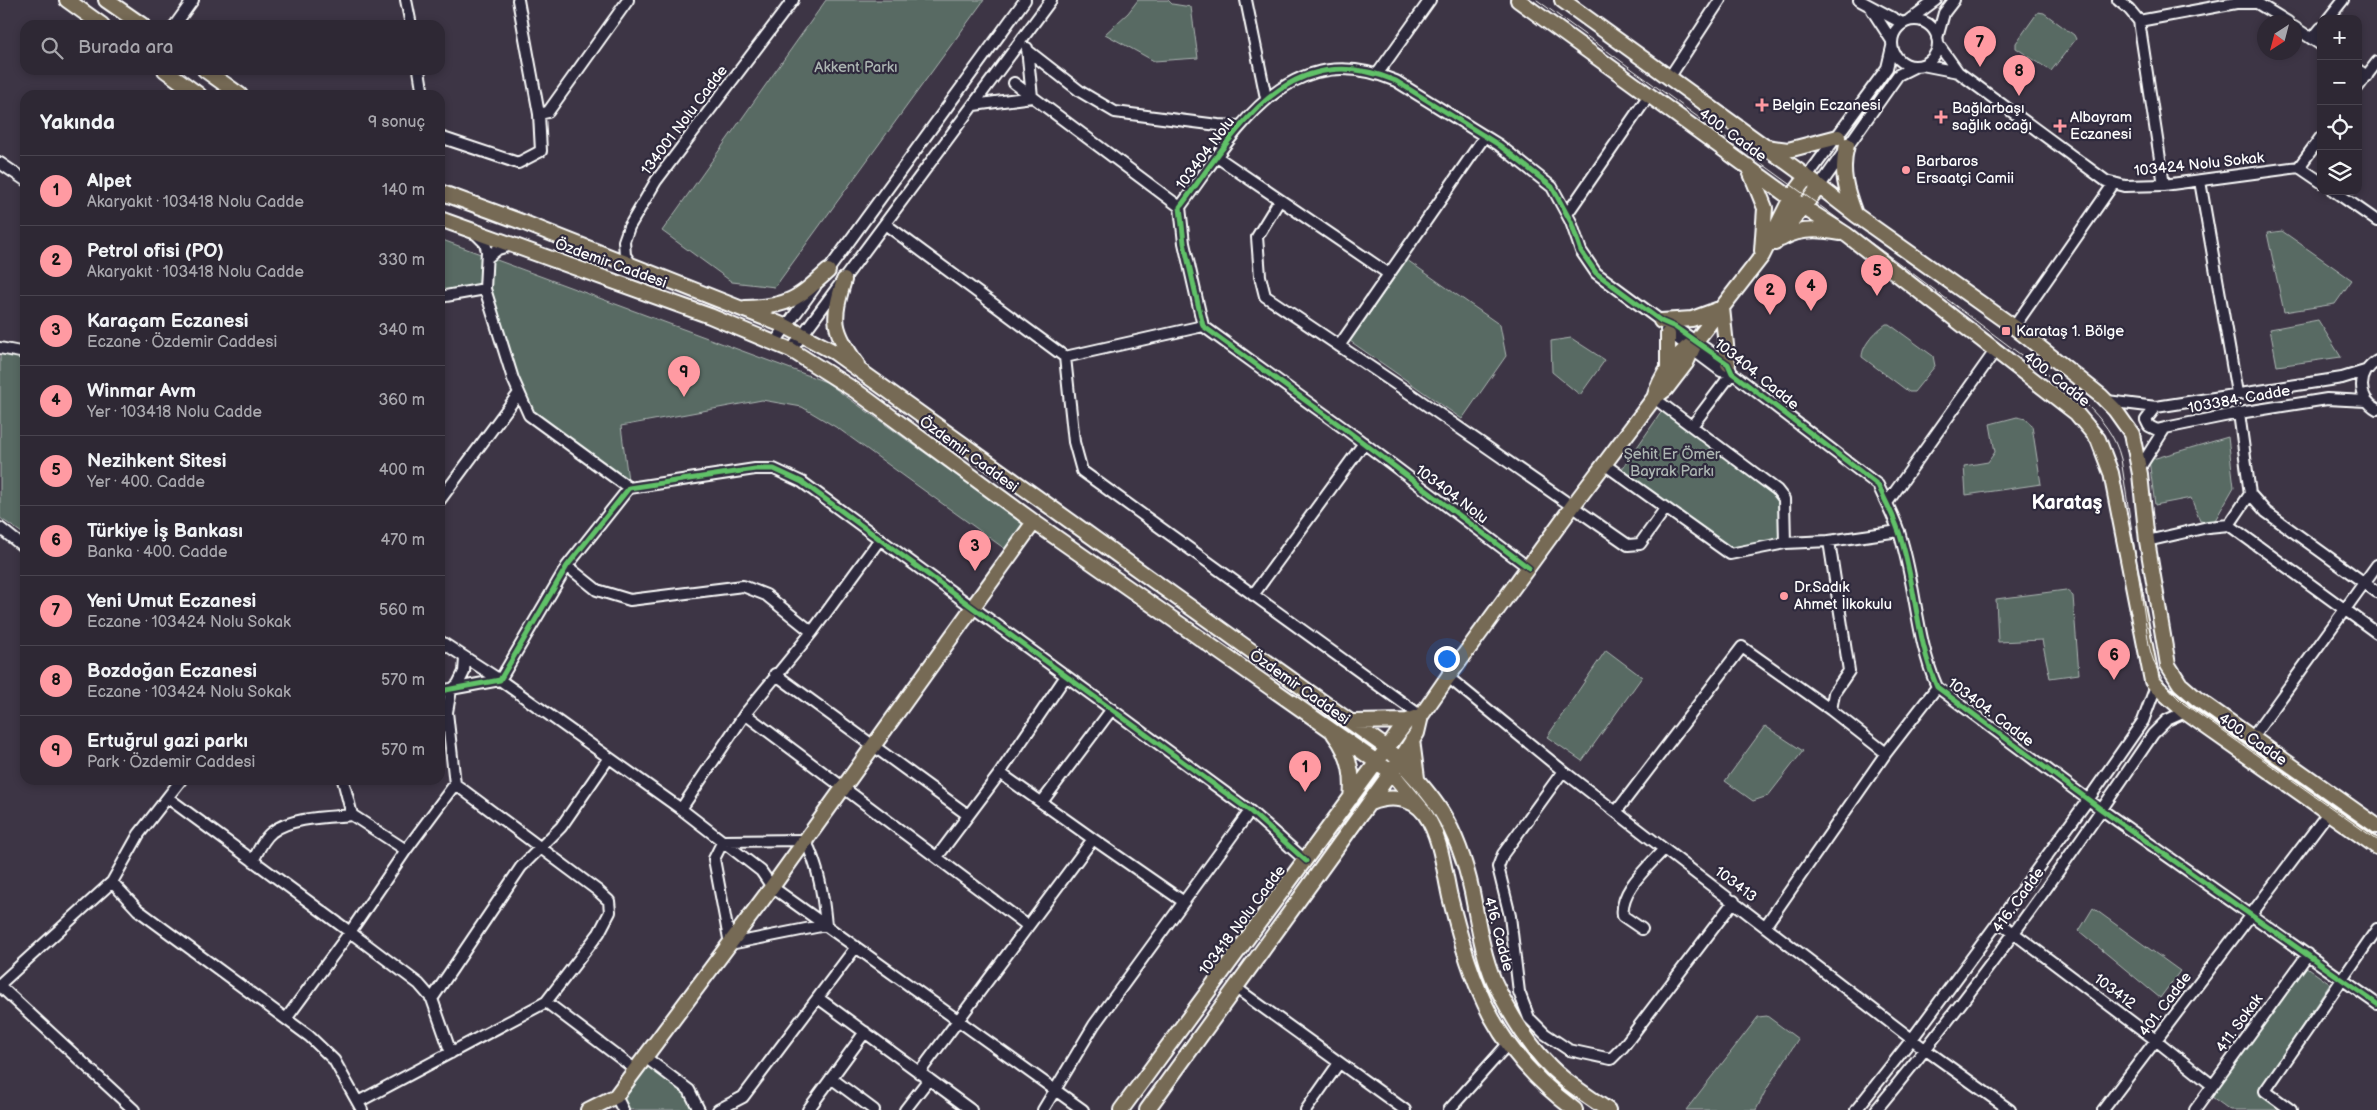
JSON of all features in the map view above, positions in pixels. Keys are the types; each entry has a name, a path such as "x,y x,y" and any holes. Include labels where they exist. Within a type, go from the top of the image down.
{"main road":[{"path":"67,0 95,20"},
{"path":"106,0 135,20"},
{"name":"400. Cadde","path":"1518,0 1748,165 1803,207 1848,235 2076,413 2090,427 2106,455 2145,652 2156,686 2185,712 2377,847"},
{"name":"400. Cadde","path":"1562,0 2014,328 2107,401 2132,434 2139,469 2147,541 2168,665 2180,684 2196,698 2377,826"},
{"path":"172,75 193,90"},
{"path":"212,75 233,90"},
{"path":"1763,147 1788,150 1843,141 1843,178 1856,215"},
{"path":"1748,165 1765,208 1762,256"},
{"path":"1762,256 1791,198 1807,178"},
{"path":"1654,398 1658,385 1677,356 1692,346 1819,187"},
{"name":"Özdemir Caddesi","path":"445,194 785,326 834,352 1072,524 1354,722 1387,748"},
{"name":"Özdemir Caddesi","path":"445,221 618,282 775,342 791,350 856,391 1034,522 1321,721 1391,772 1424,812 1436,838 1464,953 1491,1019 1507,1045 1541,1082 1575,1110"},
{"path":"1778,240 1790,233 1809,231 1848,235"},
{"path":"739,308 777,306 800,297 828,271"},
{"path":"844,280 836,309 835,325 844,345 863,372"},
{"path":"1661,321 1692,319 1722,308"},
{"path":"1722,308 1730,368"},
{"path":"1668,334 1668,369"},
{"path":"1147,1110 1400,760 1417,733 1421,716 1448,677 1654,398 1666,389 1686,363 1692,346"},
{"path":"588,1110 616,1096 636,1070 772,888 1034,522"},
{"path":"1354,722 1407,721 1421,716"},
{"path":"1321,721 1336,736 1346,754 1351,772 1351,799"},
{"name":"103418 Nolu Cadde","path":"1121,1110 1306,861 1407,721"},
{"path":"1412,740 1418,778"},
{"name":"416. Cadde","path":"1387,748 1418,778 1435,799 1453,832 1462,856 1494,979 1513,1018 1541,1057 1564,1079 1608,1110"},
{"path":"1370,803 1386,798 1400,799 1413,804 1424,812"}],"street":[{"path":"179,20 193,0"},
{"path":"406,0 410,20"},
{"path":"445,138 518,163 542,151 539,114 518,0"},
{"path":"539,114 548,112 628,0"},
{"name":"134001 Nolu Cadde","path":"633,266 625,255 624,241 629,227 656,181 793,0"},
{"path":"775,342 1025,0"},
{"path":"791,350 801,334 844,280 1051,0"},
{"path":"1246,0 1266,98"},
{"path":"1378,73 1430,0"},
{"path":"1669,78 1720,0"},
{"path":"1859,0 1872,9 1905,22 1924,22 1932,28 1937,41"},
{"path":"1819,187 1843,141 1887,68 1895,31 1936,0"},
{"path":"1807,178 1843,141 1898,75 1919,65 1934,54 1944,13 1954,0"},
{"path":"2118,0 2139,21 2164,185"},
{"path":"2331,15 2343,0"},
{"path":"2139,21 2236,3 2256,2 2277,15"},
{"path":"1872,9 1900,61 1919,65"},
{"path":"2302,32 2316,42"},
{"path":"1026,34 1032,96"},
{"name":"103424 Nolu Sokak","path":"1937,41 1958,72 2106,181 2125,186 2164,185 2299,167"},
{"path":"1027,50 1081,92 1115,112 1240,126"},
{"path":"2362,73 2377,62"},
{"name":"103424 Nolu Sokak","path":"1919,65 1958,72"},
{"name":"103404 Nolu","path":"1529,568 1364,443 1203,326 1184,243 1180,207 1240,126 1266,98 1291,82 1319,72 1349,69 1378,73 1396,81 1485,136 1552,187 1566,214 1581,251 1596,273 1661,321"},
{"path":"419,75 422,90"},
{"path":"1014,83 1180,207"},
{"path":"1566,214 1649,95"},
{"path":"974,105 1032,96"},
{"path":"1339,346 1485,136"},
{"path":"2317,143 2299,167 2317,179"},
{"path":"1217,157 1279,201 1389,274"},
{"path":"0,163 20,177"},
{"path":"2200,181 2237,393"},
{"path":"2014,328 2114,183"},
{"path":"2340,195 2377,221"},
{"path":"1279,201 1257,237 1260,276 1265,296 1412,395 1628,546 1640,544 1665,509"},
{"path":"885,224 1065,357 1074,442 1082,471 1421,716"},
{"path":"474,232 485,243 488,258 485,289 519,392 529,415 629,488"},
{"path":"488,258 498,249 512,245"},
{"path":"445,296 485,289"},
{"name":"103404. Cadde","path":"1661,321 1668,334 1730,368 1878,486 1886,503 1893,511 1899,530 1928,666 1937,687 2088,800 2377,1004"},
{"name":"103404. Cadde","path":"1661,321 1675,327 1692,346"},
{"path":"1065,357 1203,326"},
{"path":"0,348 20,352"},
{"path":"1886,503 1995,351"},
{"path":"2107,401 2156,408 2237,393 2342,378 2365,371 2377,360"},
{"path":"1692,426 1730,368"},
{"path":"2365,371 2361,386 2366,401 2377,410"},
{"path":"445,493 519,392"},
{"path":"1654,398 1777,490 1784,498 1785,543"},
{"name":"103384. Cadde","path":"2165,428 2239,413 2327,399 2366,401"},
{"path":"2156,408 2146,420 2149,426 2156,430 2165,428"},
{"path":"2239,413 2250,494 2266,512 2377,592"},
{"path":"2139,469 2165,428"},
{"path":"1253,596 1364,443"},
{"path":"1604,464 1730,554 1785,543 1829,541 1899,530"},
{"path":"445,691 500,680 566,566 629,488 755,469 774,468 802,482 1112,709 1250,811 1306,861"},
{"path":"2229,525 2250,494"},
{"path":"2147,541 2208,527 2229,525 2377,632"},
{"path":"0,528 20,544"},
{"path":"681,809 745,714 775,674 812,632 880,539"},
{"path":"1829,541 1849,671 1834,693 1830,710"},
{"path":"2252,738 2377,565"},
{"path":"566,566 598,590 630,600 743,586 766,595 812,632"},
{"path":"445,644 500,680 608,759 681,809 761,871 772,888 1083,1110"},
{"path":"1616,812 1742,647 1886,753"},
{"path":"286,1019 455,784 447,712 451,690 462,678 465,658"},
{"path":"775,674 968,815"},
{"path":"937,857 1000,772 1066,676"},
{"name":"103413","path":"1448,677 1563,771 1664,849 1926,1050 2010,1110"},
{"path":"1856,1110 1912,1039 2088,800 2143,721 2156,686"},
{"path":"1766,926 1886,753 1937,687"},
{"path":"1042,802 1112,709"},
{"name":"416. Cadde","path":"1876,1110 1926,1050 2014,934 2153,734 2167,720 2185,712"},
{"path":"745,714 1028,926"},
{"path":"432,998 521,867 561,827 608,759"},
{"path":"1563,771 1503,854 1498,866 1510,916 1519,992 1529,1018 1545,1034 1568,1050 1611,1059 1623,1047 1734,901"},
{"path":"1000,772 1184,902"},
{"path":"112,882 138,910 309,1036 334,1060 360,1106 405,1075 451,1053 546,1002 599,933 610,912 609,901 597,890 455,784"},
{"path":"134,1110 0,985 112,882 139,834 177,785"},
{"path":"344,785 352,815"},
{"path":"168,798 419,984 432,998 451,1053"},
{"path":"1043,1110 1094,1024 1250,811"},
{"name":"401. Cadde","path":"2103,1110 2328,813"},
{"path":"253,861 272,831 284,825 352,815 406,850"},
{"path":"919,1072 1093,839"},
{"path":"723,841 805,840 813,856 820,878 826,926"},
{"path":"723,841 714,859 730,944 826,926"},
{"path":"1642,929 1623,916 1622,906 1627,894 1664,849"},
{"name":"103412","path":"1999,922 2157,1040 2212,1086"},
{"path":"2291,1110 2265,1091 2377,929"},
{"path":"718,1110 743,1097 856,947"},
{"name":"411. Sokak","path":"2195,1110 2308,954"},
{"path":"1236,988 1404,1110"},
{"path":"818,998 970,1110"},
{"path":"546,1002 636,1070"},
{"path":"808,1110 865,1032"},
{"path":"1450,1110 1507,1045"},
{"path":"645,1058 689,1090 699,1110"},
{"path":"1306,1110 1340,1063"},
{"path":"831,1078 874,1110"},
{"path":"905,1110 929,1079"},
{"path":"616,1096 623,1110"}],"green space":[{"name":"Akkent Parkı","path":"826,0 984,0 775,287 732,282 662,231"},
{"path":"1138,0 1168,0 1172,4 1191,7 1198,58 1154,61 1105,34 1128,13"},
{"path":"2038,12 2044,13 2074,35 2076,39 2051,71 2016,48 2016,43"},
{"path":"2282,231 2352,280 2335,304 2284,312 2267,233"},
{"path":"445,241 826,382 1030,528 1012,554 839,429 802,407 762,400 621,426 629,488 529,415 485,289 445,296"},
{"path":"1407,260 1500,325 1506,356 1462,419 1350,341"},
{"path":"2318,320 2341,357 2277,366 2270,329"},
{"path":"1886,324 1889,324 1933,356 1935,366 1914,392 1909,392 1862,357 1867,343"},
{"path":"1571,338 1605,360 1580,395 1552,372 1551,341"},
{"path":"0,354 20,357 20,532 0,518"},
{"name":"Şehit Er Ömer Bayrak Parkı","path":"1662,411 1778,497 1779,540 1772,543 1730,547 1622,469"},
{"path":"2017,417 2026,419 2032,426 2041,484 1966,495 1964,466 1988,462 1995,452 1990,424"},
{"path":"2228,437 2234,487 2214,522 2200,521 2191,498 2155,505 2149,460"},
{"path":"2066,590 2073,596 2079,674 2050,678 2042,640 1998,642 1996,599"},
{"path":"1606,650 1642,677 1582,761 1547,737"},
{"path":"1765,726 1803,751 1768,796 1753,801 1725,781"},
{"path":"2093,908 2180,971 2160,998 2079,931"},
{"path":"2305,966 2330,984 2259,1090 2281,1110 2230,1110 2212,1097"},
{"path":"1767,1016 1798,1039 1766,1090 1756,1110 1686,1110 1758,1017"},
{"path":"645,1057 689,1090 699,1110 623,1110 616,1096"}],"tram line":[{"path":"1537,0 1900,264 2085,403 2107,428 2121,459 2149,645 2157,669 2166,684 2183,703 2377,840"}],"cycle path":[{"path":"1529,568 1349,432 1203,326 1184,243 1180,207 1244,122 1268,99 1294,81 1324,71 1357,70 1396,81 1499,145 1552,187 1571,222 1581,251 1596,273 1661,321 1675,327 1728,364 1732,373 1878,485 1900,534 1925,652 1937,687 2102,810 2377,1004"},
{"path":"445,690 500,680 567,566 629,488 755,469 774,469 802,482 1250,811 1306,861"}],"place":[{"name":"Yeni Umut Eczanesi","path":"1980,67"},
{"name":"Bozdoğan Eczanesi","path":"2019,96"},
{"name":"Belgin Eczanesi","path":"1762,105"},
{"name":"Bağlarbaşı sağlık ocağı","path":"1941,117"},
{"name":"Albayram Eczanesi","path":"2060,126"},
{"name":"Barbaros Ersaatçi Camii","path":"1906,170"},
{"name":"Nezihkent Sitesi","path":"1877,296"},
{"name":"Winmar Avm","path":"1811,311"},
{"name":"Petrol ofisi (PO)","path":"1770,315"},
{"name":"Karataş 1. Bölge","path":"2006,331"},
{"name":"Ertuğrul gazi parkı","path":"684,397"},
{"name":"Karaçam Eczanesi","path":"975,571"},
{"name":"Dr.Sadık Ahmet İlkokulu","path":"1784,596"},
{"name":"Türkiye İş Bankası","path":"2114,680"},
{"name":"Alpet","path":"1305,792"}],"district":[{"name":"Karataş","path":"2067,502"}]}
